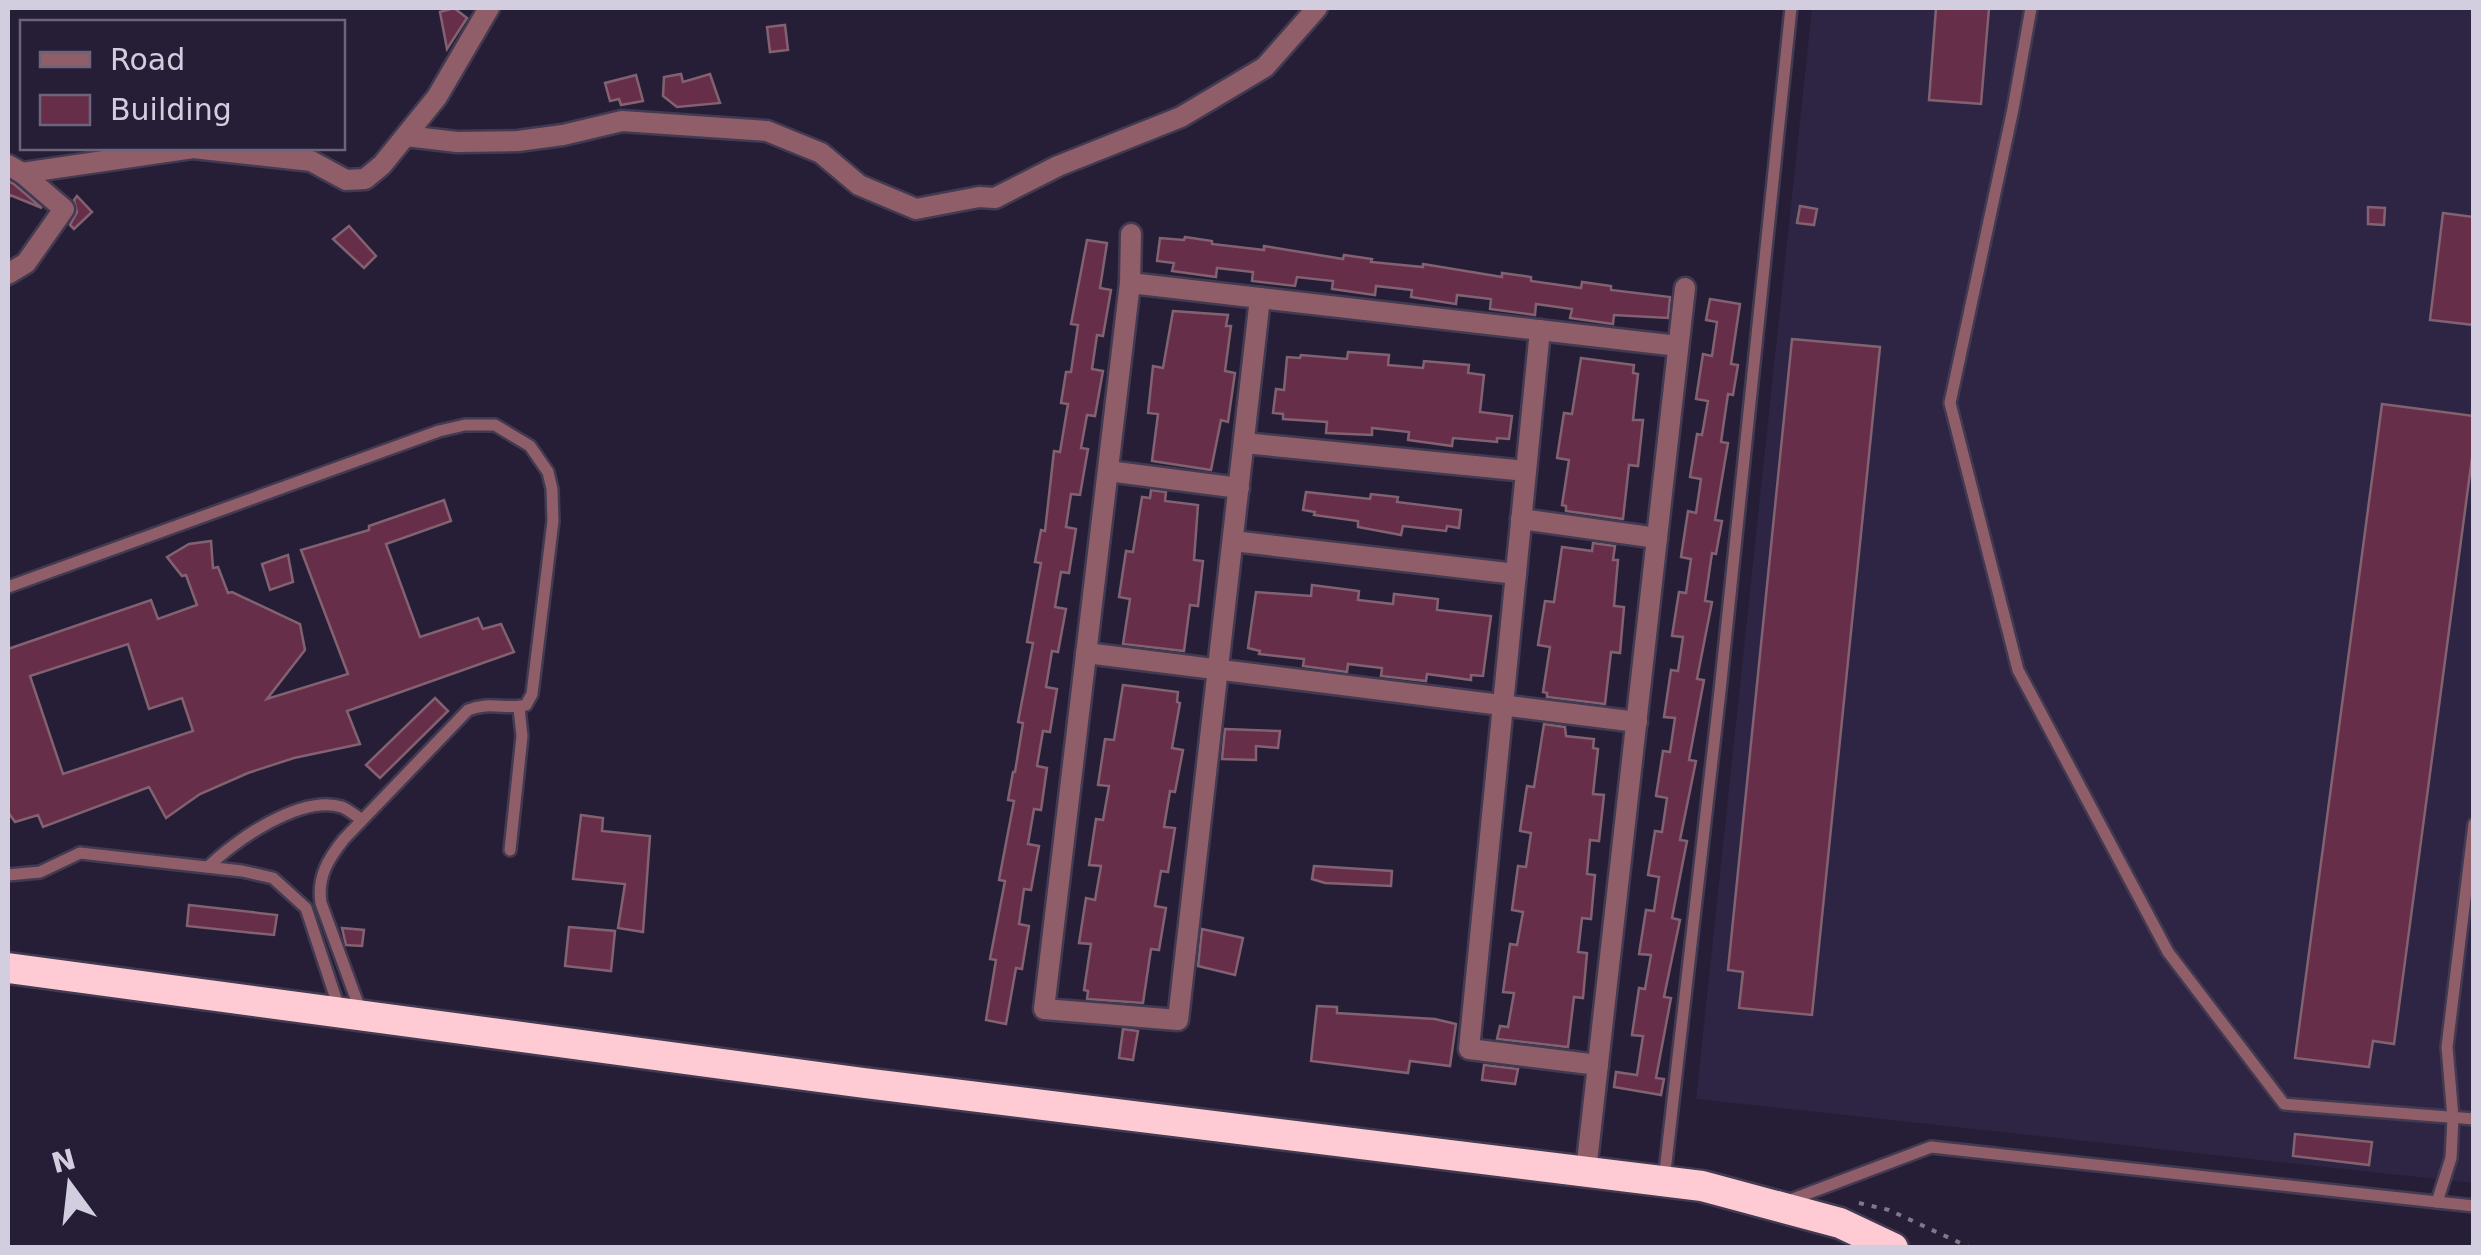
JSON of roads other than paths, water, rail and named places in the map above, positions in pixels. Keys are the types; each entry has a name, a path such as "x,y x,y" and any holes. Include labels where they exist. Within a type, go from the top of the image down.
{"highway":[{"path":"8,968 864,1083 1664,1180 1702,1186 1840,1223 1893,1248"}],"street":[{"path":"210,150 311,162 346,180 365,180 382,165 437,97 489,8"},
{"path":"406,136 457,142 518,140 563,135 622,121 767,131 822,154 858,185 916,209 979,197 995,198 1058,166 1182,117 1265,67 1317,8"},
{"path":"15,169 121,161 182,150"},
{"path":"8,274 26,263 64,209 15,169"},
{"path":"1131,234 1130,283 1044,1008 1178,1020 1260,298"},
{"path":"1130,283 1678,346"},
{"path":"1586,1171 1685,288"},
{"path":"1540,330 1469,1049 1598,1065"},
{"path":"1244,443 1526,471"},
{"path":"1108,471 1239,488"},
{"path":"1521,519 1657,538"},
{"path":"1233,541 1516,574"},
{"path":"1086,653 1637,722"}],"lane":[{"path":"1664,1180 1720,692 1791,8"},
{"path":"2031,8 1950,403 2018,670 2168,952 2284,1104 2474,1119"},
{"path":"8,587 439,431 465,424 494,425 530,446 548,472 552,489 552,521 532,694 526,705 519,708 490,704 468,710 329,858 319,888 321,903 352,1014"},
{"path":"510,850 522,736 519,708"},
{"path":"208,867 254,828 313,807 342,808 362,820"},
{"path":"2437,1202 2452,1158 2447,1047 2474,824"},
{"path":"8,875 40,872 80,853 273,878 306,908 352,1014"},
{"path":"1776,1205 1931,1148 2474,1206"}]}
